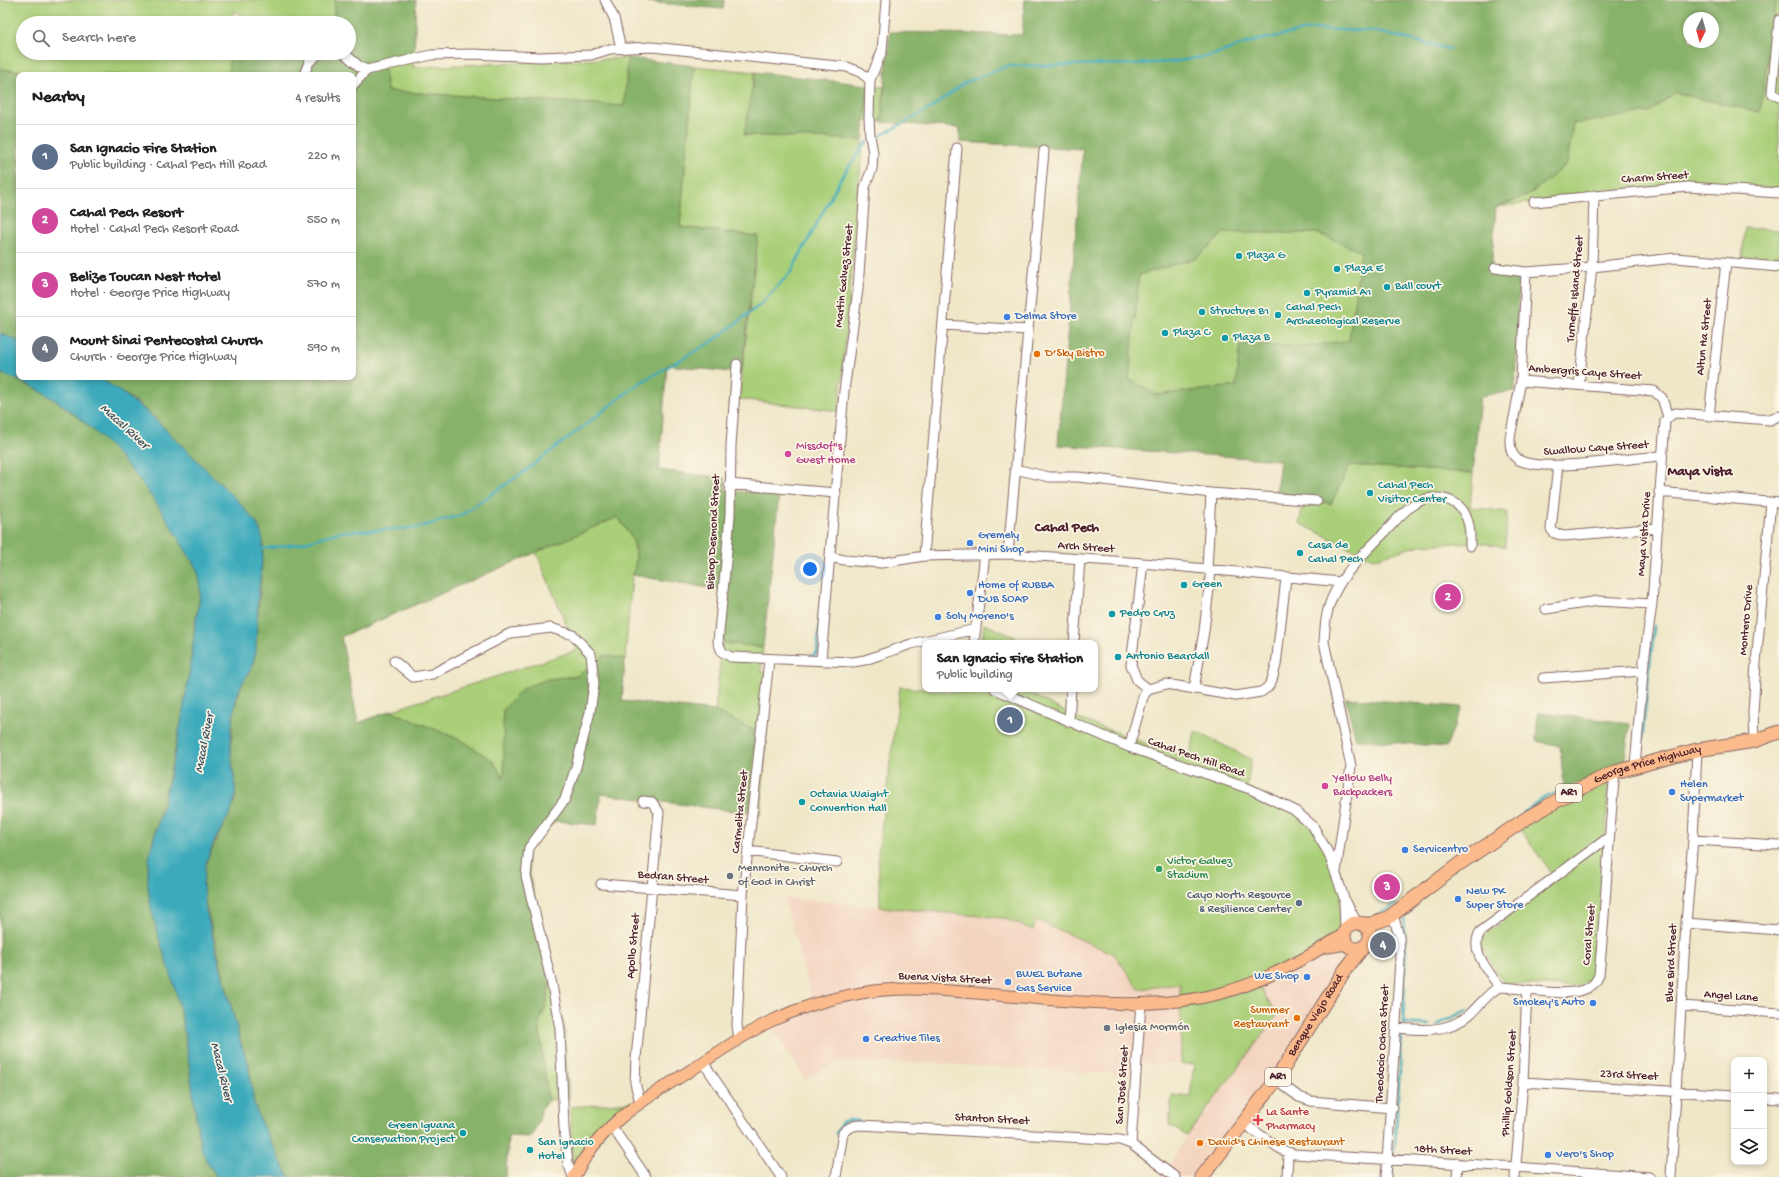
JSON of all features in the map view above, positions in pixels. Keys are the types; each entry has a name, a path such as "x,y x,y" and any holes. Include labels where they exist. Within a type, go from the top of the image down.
{"highway":[{"name":"George Price Highway","path":"1366,944 1390,916 1462,862 1527,818 1572,792 1615,772 1635,766 1697,750 1754,741 1779,732"},
{"name":"George Price Highway","path":"1360,923 1371,924 1390,916"},
{"path":"1352,923 1360,923 1367,927 1369,932 1366,944 1356,948 1346,938 1352,923"},
{"name":"Benque Viejo Road","path":"1345,970 1348,956 1346,938"},
{"name":"Benque Viejo Road","path":"1202,1177 1276,1080 1345,970 1366,944"}],"main road":[{"name":"Buena Vista Street","path":"573,1177 592,1145 611,1125 640,1102 739,1039 771,1021 825,1001 860,993 895,989 933,990 1078,1002 1141,1002 1197,998 1221,993 1259,980 1346,938"}],"street":[{"path":"605,0 614,18 621,48"},
{"name":"Martin Galvez Street","path":"821,660 844,391 858,289 865,187 872,169 873,153 868,118 870,80 882,51 886,0"},
{"path":"1775,95 1779,20"},
{"path":"356,82 367,70 431,55 473,54 540,57 591,55 610,49 652,46 847,67 860,72 870,80"},
{"path":"305,72 309,62 311,60"},
{"path":"352,60 360,67 367,70"},
{"path":"924,556 957,148"},
{"path":"1008,554 1044,151"},
{"name":"Charm Street","path":"1534,202 1688,187 1779,193"},
{"name":"Turneffe Island Street","path":"1579,385 1592,267 1594,195"},
{"path":"1495,268 1526,272 1675,258 1779,267"},
{"name":"Altun Ha Street","path":"1709,416 1726,262"},
{"name":"Ambergris Caye Street","path":"1526,272 1521,381 1654,391 1662,398 1668,417"},
{"path":"943,325 1027,330"},
{"name":"Bishop Desmond Street","path":"737,364 726,561 718,642 722,652 731,657 769,660 821,660 852,662 865,660 922,641"},
{"name":"Swallow Caye Street","path":"1521,381 1510,438 1512,453 1516,458 1533,464 1558,466 1662,456"},
{"path":"1668,417 1676,413 1770,420 1779,416"},
{"name":"Maya Vista Drive","path":"1635,766 1643,671 1652,604 1664,424 1668,417"},
{"path":"1558,466 1551,529 1554,533 1564,536 1658,528"},
{"path":"1015,469 1049,477 1078,477 1211,493 1318,500"},
{"path":"730,484 836,492"},
{"path":"1659,492 1775,502"},
{"path":"1194,690 1204,631 1209,570 1211,493"},
{"path":"1336,872 1351,766 1343,722 1327,660 1324,642 1328,609 1341,582 1352,567 1402,514 1414,504 1423,500 1433,498 1444,499 1453,502 1462,509 1470,528 1470,546"},
{"name":"Montero Drive","path":"1754,741 1753,717 1756,663 1775,502"},
{"path":"974,640 985,554"},
{"name":"Arch Street","path":"830,557 844,560 881,563 924,556 1008,554 1143,564 1341,582"},
{"path":"1074,640 1080,559"},
{"path":"1143,564 1131,665 1137,680 1148,689"},
{"path":"1129,747 1143,698 1148,689 1166,684 1236,696 1260,692 1268,687 1272,680 1276,665 1282,625 1286,578"},
{"path":"1546,609 1598,601 1652,604"},
{"path":"394,661 413,677 432,674 511,633 551,628 573,635 591,654 594,684 590,712 576,767 565,799 529,848 526,876 551,980 560,1029 564,1128 568,1163 573,1177"},
{"name":"Bishop Desmond Street","path":"928,640 976,629"},
{"name":"Carmelita Street","path":"739,1039 737,1025 743,895 769,660"},
{"path":"1543,678 1643,671"},
{"name":"Cahal Pech Hill Road","path":"1002,692 1129,747 1250,789 1294,810 1312,826 1329,854 1344,898 1346,938"},
{"path":"1069,722 1071,692"},
{"name":"Blue Bird Street","path":"1671,1177 1686,923 1693,840 1697,750"},
{"name":"Coral Street","path":"1499,987 1527,990 1576,991 1591,986 1596,982 1599,975 1604,930 1609,837 1615,772"},
{"name":"Apollo Street","path":"640,1102 635,1083 636,1059 659,812 652,802 643,801"},
{"path":"1396,1028 1428,1030 1446,1027 1468,1015 1492,991 1499,987 1478,954 1476,938 1480,932 1609,837"},
{"path":"1693,840 1779,846"},
{"path":"748,851 837,862"},
{"name":"Bedran Street","path":"601,884 743,895"},
{"name":"Cahal Pech Hill Road","path":"1344,898 1360,923"},
{"name":"Theodocio Ochoa Street","path":"1386,1177 1392,1108 1400,945 1398,930 1390,916"},
{"path":"1686,923 1779,930"},
{"name":"Phillip Goldson Street","path":"1515,1177 1523,1082 1527,990"},
{"name":"San José Street","path":"1131,1144 1141,1002"},
{"name":"Angel Lane","path":"1682,1006 1779,1013"},
{"path":"703,1062 781,1177"},
{"path":"1276,1080 1299,1097 1311,1101 1392,1108"},
{"name":"23rd Street","path":"1523,1082 1731,1095"},
{"path":"1767,1098 1779,1099"},
{"name":"18th Street","path":"1243,1123 1288,1153 1458,1163 1589,1174 1650,1177"},
{"path":"611,1125 646,1177"},
{"name":"Stanton Street","path":"836,1177 841,1140 846,1129 853,1125 1120,1140 1131,1144 1175,1177"},
{"path":"1286,1177 1288,1153"},
{"path":"1457,1177 1458,1163"}],"shaded area":[{"path":"784,898 1003,918 1033,930 1035,920 1114,954 1139,989 1181,984 1181,1064 1133,1063 1131,1075 928,1063 837,1062 805,1079 770,1023 814,1006"},
{"path":"1332,950 1340,950 1343,952 1343,961 1336,974 1277,1067 1195,1177 1162,1177 1187,1136 1277,1015 1257,985"}],"green space":[{"path":"0,0 335,0 334,16 241,16 233,10 233,16 16,16 16,60 229,60 228,72 30,72 0,69"},
{"path":"335,0 416,0 414,56 384,65 387,91 624,106 628,58 694,66 680,227 758,236 741,373 667,365 659,470 725,478 725,490 779,495 763,647 722,643 727,591 632,575 635,566 636,551 628,531 618,517 341,637 358,723 390,711 463,741 493,761 504,779 503,710 523,688 548,679 578,676 604,655 625,659 622,701 715,711 755,731 749,813 601,794 597,825 556,821 533,841 526,853 550,979 546,1007 539,1022 548,1100 541,1110 539,1121 531,1137 508,1136 506,1177 289,1177 262,1125 254,1103 248,1062 241,1044 203,895 206,862 235,801 236,795 231,752 233,712 241,686 254,660 263,540 256,522 237,500 152,416 135,401 103,380 356,380 356,72 228,72 229,60 306,60 309,62 311,60 356,60 356,16 334,16"},
{"path":"626,0 724,0 723,9"},
{"path":"1025,0 1776,0 1760,112 1675,93 1649,112 1573,124 1567,164 1529,195 1496,207 1491,269 1519,275 1515,391 1480,396 1473,473 1350,465 1331,504 1305,497 1276,494 1280,460 1058,445 1083,149 960,142 960,128 881,122 890,32 1022,35","holes":["1224,233 1317,233 1361,252 1349,340 1304,347 1240,344 1236,386 1156,395 1129,379 1139,275 1196,258"]},
{"path":"1776,0 1779,0 1779,189 1694,183 1496,207 1529,195 1567,164 1573,124 1649,112 1675,93 1760,112"},
{"path":"414,56 413,67 628,58 624,106 387,91 383,65"},
{"path":"694,66 755,72 745,135 863,140 839,411 739,399 758,236 680,227"},
{"path":"0,69 30,72 16,72 16,340 0,333"},
{"path":"755,72 868,85 863,140 744,135"},
{"path":"868,85 884,87 881,122 865,121"},
{"path":"1745,228 1779,230 1779,263 1742,259"},
{"path":"1224,233 1317,233 1362,252 1349,341 1304,347 1240,344 1236,386 1156,395 1129,380 1139,275 1196,258"},
{"path":"0,373 19,380 54,399 101,437 136,476 157,505 171,525 198,572 200,594 187,690 179,734 151,850 148,867 148,883 153,913 171,970 183,1024 199,1140 203,1153 217,1177 0,1177"},
{"path":"1349,465 1473,473 1470,507 1507,512 1505,547 1476,542 1420,545 1373,559 1299,523 1305,497 1331,504"},
{"path":"618,517 633,540 637,562 632,575 625,659 604,656 578,676 548,679 503,710 505,780 493,761 463,741 390,711 577,650 536,552"},
{"path":"984,624 1022,640 982,640"},
{"path":"722,643 763,647 761,672 770,673 761,815 749,813 715,711"},
{"path":"900,687 922,689 922,692 976,694 976,692 1027,692 1079,719 1189,759 1195,731 1251,759 1247,788 1305,815 1339,870 1348,896 1339,900 1343,917 1341,928 1333,937 1317,944 1324,954 1258,985 1277,1015 1187,1136 1169,1125 1172,1095 1190,1097 1194,1064 1181,1064 1180,984 1139,989 1114,954 1036,920 1033,930 1003,918 880,907 878,853"},
{"path":"1345,698 1462,707 1446,747 1356,739"},
{"path":"1538,713 1630,723 1624,765 1564,789 1560,746 1536,741"},
{"path":"1609,778 1596,969 1589,981 1576,987 1504,983 1478,941 1556,879 1519,828"},
{"path":"550,979 564,1023 569,1098 548,1100 539,1022 546,1007"},
{"path":"642,1101 606,1129 573,1177 570,1107"}],"water":[{"path":"0,333 16,340 16,379 0,373"},
{"name":"Macal River","path":"19,380 103,380 120,391 152,416 237,500 256,522 260,530 263,540 263,552 258,598 256,652 251,669 236,698 231,732 231,752 236,795 231,812 215,840 206,862 203,885 206,910 214,942 241,1044 248,1062 254,1103 262,1125 289,1177 217,1177 206,1159 201,1148 199,1137 182,1018 175,988 150,903 148,886 149,859 169,779 186,692 200,595 198,572 191,558 165,517 138,478 117,454 87,425 72,412 38,389"}],"waterway":[{"path":"873,140 933,107 964,83 1007,66 1172,62 1210,56 1254,41 1312,29 1373,31 1450,49"},
{"path":"261,549 298,544 339,532 416,528 461,515 524,472 638,384 713,341 761,304 791,272 840,180 864,145 868,142"},
{"path":"810,657 817,653 822,594"},
{"path":"1640,758 1654,626"},
{"path":"1523,813 1544,798 1562,791"},
{"path":"1378,915 1396,904"},
{"path":"1403,1024 1406,951 1404,916"},
{"path":"1437,1025 1467,1010"},
{"path":"1403,1023 1429,1025"},
{"path":"1394,1158 1402,1034"},
{"path":"836,1134 842,1122 850,1120 859,1121"},
{"path":"1392,1177 1393,1163"}],"place":[{"name":"Plaza G","path":"1239,256"},
{"name":"Plaza E","path":"1337,269"},
{"name":"Ball court","path":"1387,287"},
{"name":"Pyramid A1","path":"1307,293"},
{"name":"Structure B1","path":"1202,312"},
{"name":"Cahal Pech Archaeological Reserve","path":"1278,315"},
{"name":"Delma Store","path":"1007,317"},
{"name":"Plaza C","path":"1165,333"},
{"name":"Plaza B","path":"1225,338"},
{"name":"D’Sky Bistro","path":"1037,354"},
{"name":"Missdof\"s Guest Home","path":"788,454"},
{"name":"Cahal Pech Visitor Center","path":"1370,493"},
{"name":"Gremely Mini Shop","path":"970,543"},
{"name":"Casa de Cahal Pech","path":"1300,553"},
{"name":"Green","path":"1184,585"},
{"name":"Home of RUBBA DUB SOAP","path":"970,593"},
{"name":"Cahal Pech Resort","path":"1448,597"},
{"name":"Pedro Cruz","path":"1112,614"},
{"name":"Soly Moreno's","path":"938,617"},
{"name":"Antonio Beardall","path":"1118,657"},
{"name":"San Ignacio Fire Station","path":"1010,720"},
{"name":"Yellow Belly Backpackers","path":"1325,786"},
{"name":"Helen Supermarket","path":"1672,792"},
{"name":"Octavia Waight Convention Hall","path":"802,802"},
{"name":"Servicentro","path":"1405,850"},
{"name":"Victor Galvez Stadium","path":"1159,869"},
{"name":"Mennonite - Church of God in Christ","path":"730,876"},
{"name":"Belize Toucan Nest Hotel","path":"1387,887"},
{"name":"New PK Super Store","path":"1458,899"},
{"name":"Cayo North Resource & Resilience Center","path":"1299,903"},
{"name":"Mount Sinai Pentecostal Church","path":"1383,945"},
{"name":"WE Shop","path":"1307,977"},
{"name":"BWEL Butane Gas Service","path":"1008,982"},
{"name":"Smokey's Auto","path":"1593,1003"},
{"name":"Summer Restaurant","path":"1297,1018"},
{"name":"Iglesia Mormón","path":"1107,1028"},
{"name":"Creative Tiles","path":"866,1039"},
{"name":"La Sante Pharmacy","path":"1258,1120"},
{"name":"Green Iguana Conservation Project","path":"463,1133"},
{"name":"David's Chinese Restaurant","path":"1200,1143"},
{"name":"San Ignacio Hotel","path":"530,1150"},
{"name":"Vero's Shop","path":"1548,1155"}],"district":[{"name":"Maya Vista","path":"1700,472"},
{"name":"Cahal Pech","path":"1067,528"}]}
